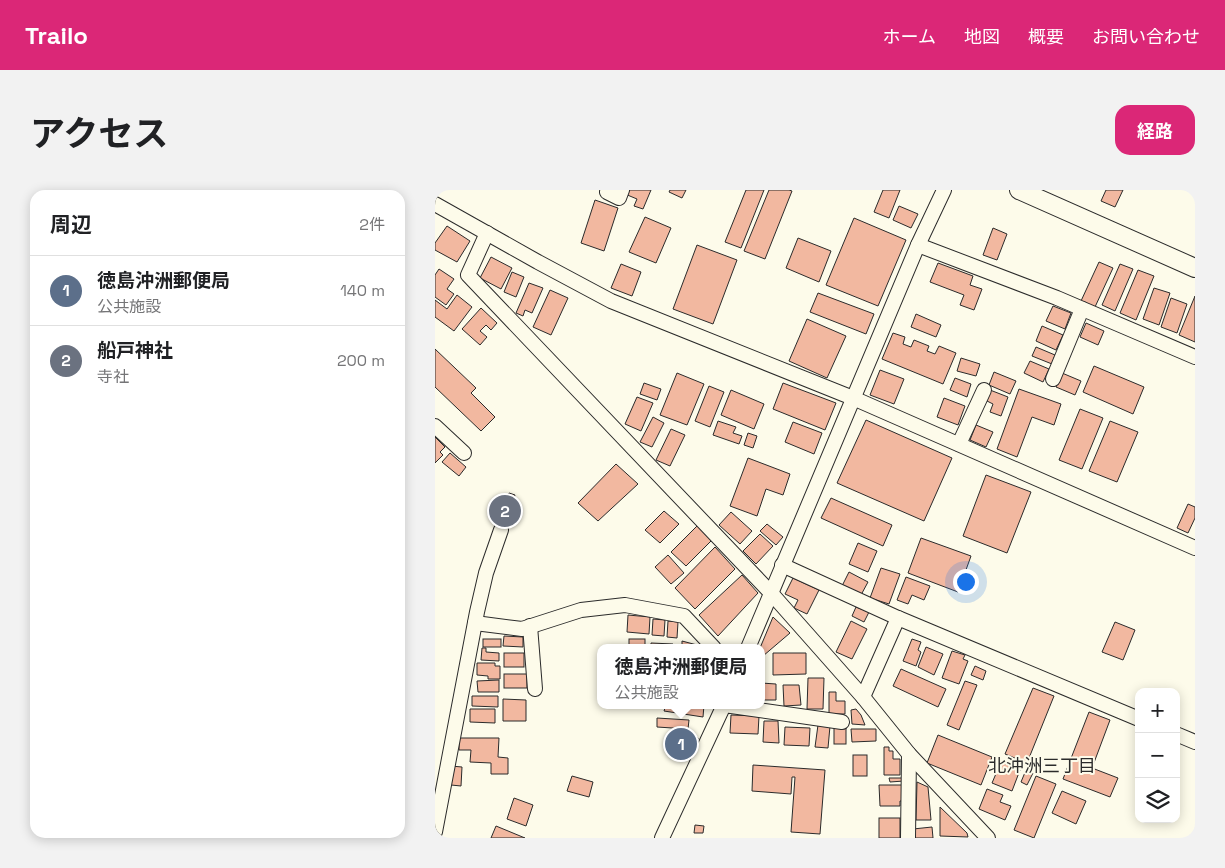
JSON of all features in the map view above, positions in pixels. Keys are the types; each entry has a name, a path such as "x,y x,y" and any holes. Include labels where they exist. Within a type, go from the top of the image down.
{"street":[{"path":"607,192 619,198 622,190"},
{"path":"750,644 918,245 944,190"},
{"path":"1019,190 1195,268"},
{"path":"435,204 538,262 611,300 853,398 1195,548"},
{"path":"487,233 468,275 771,593 863,697 909,754 988,838"},
{"path":"918,245 1082,309 1195,357"},
{"path":"1053,379 1082,309"},
{"path":"959,444 984,390"},
{"path":"435,426 464,453"},
{"path":"435,832 475,623 487,573 501,530"},
{"path":"782,566 899,618 1135,717"},
{"path":"475,623 522,629 581,610 625,605 685,616 710,644"},
{"path":"863,697 899,618"},
{"path":"530,626 535,689"},
{"path":"662,838 722,709"},
{"path":"752,709 842,722"},
{"path":"1180,736 1195,742"},
{"path":"908,838 909,754"}],"building":[{"path":"627,190 651,190 643,209 634,206 637,199 625,194"},
{"path":"670,190 686,190 682,198 669,192"},
{"path":"746,190 764,190 741,248 725,242"},
{"path":"769,190 792,191 765,259 744,251"},
{"path":"883,190 900,190 889,218 874,212"},
{"path":"1106,190 1123,190 1115,207 1101,201"},
{"path":"595,200 618,208 604,251 581,243"},
{"path":"899,206 918,214 911,228 893,220"},
{"path":"645,217 671,228 656,263 629,252"},
{"path":"854,218 906,240 878,306 826,285"},
{"path":"447,226 470,241 457,262 435,250 435,243"},
{"path":"993,228 1007,234 997,260 983,255"},
{"path":"798,238 831,251 819,282 786,268"},
{"path":"697,245 737,260 713,324 673,309"},
{"path":"491,257 512,268 501,289 480,278"},
{"path":"1099,262 1113,268 1095,307 1081,301"},
{"path":"938,263 973,276 970,285 982,289 974,310 960,305 964,295 930,282"},
{"path":"621,264 641,272 632,296 611,288"},
{"path":"1120,264 1133,269 1115,311 1102,305"},
{"path":"439,269 454,279 447,289 454,294 446,305 435,297 435,275"},
{"path":"1138,270 1154,276 1136,320 1120,313"},
{"path":"512,272 524,277 516,297 504,292"},
{"path":"529,283 543,288 532,313 525,310 523,316 516,313"},
{"path":"1154,288 1170,293 1159,325 1143,319"},
{"path":"550,290 568,298 551,335 533,327"},
{"path":"818,293 874,314 866,334 810,312"},
{"path":"457,295 472,307 454,331 435,317 435,300 447,309"},
{"path":"1195,296 1195,342 1179,335"},
{"path":"1171,298 1187,304 1177,333 1161,327"},
{"path":"1053,306 1071,313 1065,329 1046,321"},
{"path":"481,308 497,323 491,330 486,325 480,331 487,337 480,345 462,329"},
{"path":"916,314 941,325 936,337 911,327"},
{"path":"807,319 846,336 827,378 789,361"},
{"path":"1086,323 1104,331 1098,345 1080,337"},
{"path":"1042,326 1063,335 1056,350 1036,341"},
{"path":"893,333 905,337 903,344 911,347 914,340 929,346 927,351 935,354 939,346 956,353 943,384 882,359"},
{"path":"1036,347 1055,355 1052,364 1032,356"},
{"path":"435,349 476,388 471,393 495,417 481,431 435,387"},
{"path":"961,358 980,364 976,376 957,371"},
{"path":"1030,361 1049,369 1043,382 1024,373"},
{"path":"1094,366 1144,387 1133,414 1083,392"},
{"path":"880,370 904,379 894,404 870,395"},
{"path":"994,372 1016,381 1010,394 989,385"},
{"path":"677,373 704,384 687,425 660,415"},
{"path":"1062,373 1081,381 1075,395 1056,387"},
{"path":"955,378 971,384 967,397 950,390"},
{"path":"644,383 661,389 657,400 640,394"},
{"path":"783,383 836,403 825,430 773,409"},
{"path":"709,386 724,392 710,427 695,421"},
{"path":"1019,389 1061,404 1054,425 1032,417 1017,457 997,449"},
{"path":"731,390 764,404 754,429 721,415"},
{"path":"990,390 1008,397 1001,416 990,412 993,404 985,400"},
{"path":"637,397 653,403 641,431 625,424"},
{"path":"944,398 965,406 958,425 937,417"},
{"path":"1080,409 1103,418 1082,469 1059,460"},
{"path":"653,417 664,423 652,447 640,442"},
{"path":"866,420 952,458 924,521 837,483"},
{"path":"718,421 736,427 733,433 742,436 739,444 713,435"},
{"path":"1110,421 1138,432 1117,482 1089,471"},
{"path":"793,422 822,433 814,454 785,442"},
{"path":"976,425 993,432 986,447 970,440"},
{"path":"671,429 685,435 670,466 656,460"},
{"path":"748,433 757,436 753,448 744,445"},
{"path":"435,437 445,447 440,452 443,455 435,463"},
{"path":"450,453 466,467 459,476 442,462"},
{"path":"748,458 790,474 783,495 766,489 757,516 730,506"},
{"path":"616,464 638,484 598,521 578,503"},
{"path":"986,475 1031,492 1007,553 963,536"},
{"path":"509,493 515,495 512,505 518,507 512,523 492,515 498,499 506,502"},
{"path":"831,498 892,525 883,546 821,518"},
{"path":"1188,504 1195,507 1195,518 1188,533 1177,528"},
{"path":"664,511 679,524 660,543 645,530"},
{"path":"731,512 752,531 740,544 719,525"},
{"path":"767,524 783,537 776,545 760,531"},
{"path":"697,526 712,540 686,566 671,552"},
{"path":"760,534 773,546 756,564 743,551"},
{"path":"921,538 971,556 958,592 908,573"},
{"path":"858,543 877,551 868,572 849,564"},
{"path":"715,547 735,569 695,609 675,588"},
{"path":"668,555 684,573 671,584 655,567"},
{"path":"881,568 900,574 889,604 870,598"},
{"path":"849,572 868,582 861,595 842,586"},
{"path":"742,575 758,593 718,636 699,615"},
{"path":"906,577 930,586 924,600 912,595 908,604 897,600"},
{"path":"793,578 819,590 807,614 794,608 798,600 785,594"},
{"path":"856,607 869,612 864,622 852,616"},
{"path":"628,615 650,617 649,634 627,632"},
{"path":"773,617 790,633 765,654 765,644 762,644"},
{"path":"653,619 665,620 664,636 652,635"},
{"path":"668,621 678,622 677,638 667,637"},
{"path":"851,621 867,629 852,659 836,652"},
{"path":"1115,622 1135,630 1123,660 1102,652"},
{"path":"504,636 523,637 523,647 503,646"},
{"path":"483,639 501,639 501,647 483,647"},
{"path":"629,639 645,639 645,644 629,644"},
{"path":"912,639 921,642 918,650 921,652 916,666 903,661"},
{"path":"682,641 693,644 682,644"},
{"path":"926,647 943,654 934,675 918,667"},
{"path":"482,648 486,648 486,652 499,653 499,661 481,660"},
{"path":"952,651 965,655 963,659 968,661 959,684 942,678"},
{"path":"504,653 524,653 524,667 504,667"},
{"path":"773,653 806,653 806,674 773,675"},
{"path":"477,663 495,663 495,666 500,666 500,679 488,679 488,676 477,675"},
{"path":"975,666 986,671 983,680 971,675"},
{"path":"901,669 946,689 938,707 893,686"},
{"path":"504,674 527,674 527,688 504,688"},
{"path":"808,678 824,678 823,709 807,709"},
{"path":"499,680 499,692 478,692 477,681"},
{"path":"965,681 977,685 959,730 947,725"},
{"path":"765,683 776,684 776,700 765,700"},
{"path":"783,685 799,685 801,705 784,706"},
{"path":"1033,688 1054,696 1027,763 1005,754"},
{"path":"829,692 836,692 836,701 845,701 845,714 829,714"},
{"path":"472,696 498,696 498,707 472,706"},
{"path":"503,699 526,700 526,721 503,721"},
{"path":"470,709 495,709 495,723 470,722"},
{"path":"665,709 704,709 703,717 664,711"},
{"path":"856,709 865,725 852,724 851,710"},
{"path":"1089,712 1110,720 1092,768 1118,778 1110,797 1063,779"},
{"path":"731,715 759,716 758,734 730,733"},
{"path":"657,718 689,720 688,729 657,727"},
{"path":"764,721 778,721 779,743 763,742"},
{"path":"818,725 830,726 828,748 815,747"},
{"path":"834,726 846,726 846,744 834,744"},
{"path":"785,727 810,728 809,746 784,745"},
{"path":"851,729 876,729 876,741 852,742"},
{"path":"669,732 698,738 691,757 665,748"},
{"path":"938,735 992,757 981,785 927,763"},
{"path":"459,738 499,738 498,757 508,758 508,774 491,774 491,763 470,762 471,750 459,750"},
{"path":"884,747 889,747 889,751 893,751 893,759 900,759 900,775 884,775"},
{"path":"853,755 867,755 867,776 853,776"},
{"path":"1001,762 1020,770 1012,791 992,783"},
{"path":"753,765 825,770 820,834 791,832 795,777 792,777 791,794 752,791"},
{"path":"451,766 462,767 461,786 451,785"},
{"path":"1026,770 1033,773 1027,785 1021,782"},
{"path":"572,776 593,782 589,797 567,791"},
{"path":"1036,776 1056,784 1034,838 1014,830"},
{"path":"889,778 903,778 904,781 890,782"},
{"path":"917,782 928,787 931,820 916,820"},
{"path":"879,785 902,785 903,801 900,801 900,806 880,806"},
{"path":"987,789 1003,795 1000,802 1011,806 1005,820 979,809"},
{"path":"1062,791 1086,801 1076,824 1052,813"},
{"path":"514,798 533,805 526,826 507,819"},
{"path":"940,807 967,833 968,837 940,836"},
{"path":"879,818 900,818 900,838 879,838"},
{"path":"695,825 704,826 703,833 694,833"},
{"path":"496,826 525,838 491,838"},
{"path":"932,827 933,838 914,838 913,829"}],"place":[{"name":"船戸神社","path":"505,511"},
{"name":"徳島沖洲郵便局","path":"681,744"}],"district":[{"name":"北沖洲三丁目","path":"1042,765"}]}
